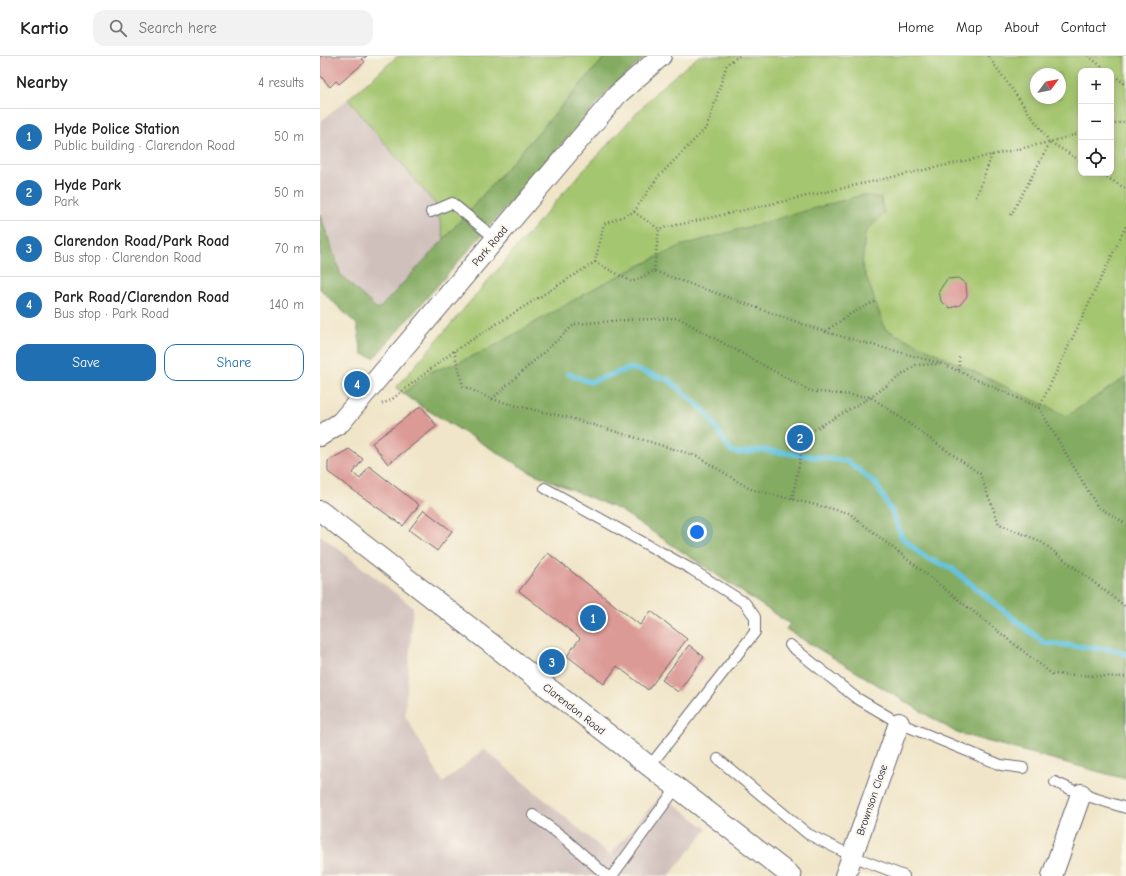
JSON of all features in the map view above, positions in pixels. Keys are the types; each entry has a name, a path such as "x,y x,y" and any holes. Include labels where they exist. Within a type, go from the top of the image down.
{"street":[{"name":"Park Road","path":"320,436 341,422 618,95 661,56"},
{"name":"Clarendon Road","path":"320,511 791,876"},
{"name":"Brownson Close","path":"845,876 899,723"},
{"path":"1052,876 1081,794"}],"lane":[{"path":"432,212 452,204 496,239"},
{"path":"545,488 691,569 722,588 745,603 755,617 755,632 649,767"},
{"path":"790,645 855,697 899,723 1001,764 1023,768"},
{"path":"718,759 808,834 852,856 904,876"},
{"path":"1055,782 1081,794 1126,808"},
{"path":"612,876 676,788"},
{"path":"533,815 563,837 607,876"}],"path":[{"path":"377,406 391,400 454,351 595,262 604,224 634,212 658,177 707,127 727,64 739,56"},
{"path":"988,56 1050,142 1078,159"},
{"path":"1088,56 1104,68"},
{"path":"1114,75 1126,85"},
{"path":"1114,124 1126,120"},
{"path":"634,212 659,229 1050,142 1078,134"},
{"path":"1011,215 1050,142"},
{"path":"976,197 992,155"},
{"path":"1105,176 1126,189"},
{"path":"1039,408 1126,226"},
{"path":"654,271 659,229"},
{"path":"595,262 632,282 654,271 825,332 943,364 1039,408 1097,506 1126,524"},
{"path":"825,332 850,314 876,301"},
{"path":"492,399 575,324 678,318 810,391 871,397 980,474 999,524 1040,541 1126,607"},
{"path":"454,351 463,386 492,399 570,418 697,456 750,489 849,513 1052,674 1126,677"},
{"path":"959,356 959,372"},
{"path":"792,499 805,436 871,397 916,365 943,364"}],"shaded area":[{"path":"348,99 436,205 444,239 378,310 341,275 320,214 320,122"},
{"path":"320,535 413,607 405,715 443,783 484,749 610,855 662,794 707,829 669,876 320,876"}],"green space":[{"path":"398,56 606,56 444,239 436,205 348,99"},
{"path":"606,56 646,56 611,88 374,358 362,354 357,325 320,289 320,214 341,275 378,310 444,239"},
{"path":"699,56 1126,56 1126,779 957,733 786,629 790,624 620,510 528,471 421,406 396,388 571,184 659,89"},
{"path":"862,195 881,198 884,214 865,233 862,265 885,329 1067,416 1126,377 1126,779 957,733 786,629 790,624 620,510 528,471 421,406 403,393 432,371 454,364 487,350 602,284 680,246"}],"building":[{"path":"320,56 367,56 362,59 365,62 339,84 336,81 330,87 320,75"},
{"path":"958,278 966,284 967,296 960,305 950,308 941,301 939,291 947,279"},
{"path":"421,406 437,426 388,464 372,443"},
{"path":"349,449 363,459 353,473 360,479 369,466 419,505 403,526 328,472 328,461"},
{"path":"424,510 452,531 437,551 409,530"},
{"path":"548,553 640,625 651,611 687,639 648,690 617,666 604,684 567,656 580,638 519,591"},
{"path":"689,645 704,657 678,692 662,680"}],"waterway":[{"path":"568,374 590,382 631,368 669,380 705,411 731,451 739,453 763,450 847,461 876,484 894,516 902,538 926,558 951,568 1044,643 1115,650 1126,654"}],"place":[{"name":"Park Road/Clarendon Road","path":"357,384"},
{"name":"Hyde Park","path":"800,438"},
{"name":"Hyde Police Station","path":"593,618"},
{"name":"Clarendon Road/Park Road","path":"552,662"}]}
